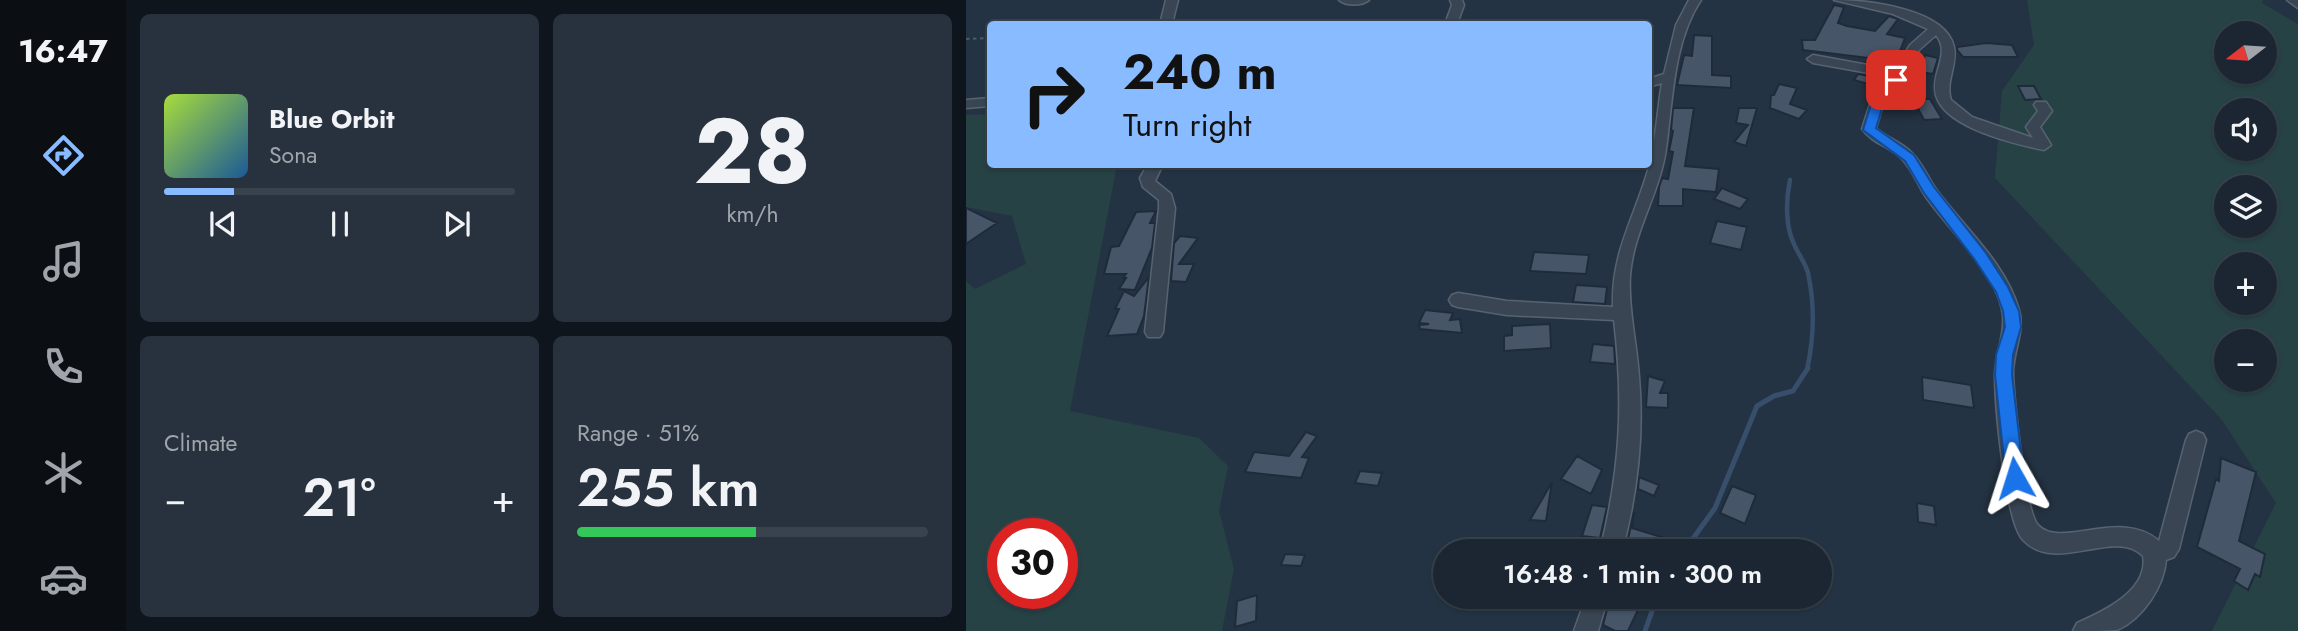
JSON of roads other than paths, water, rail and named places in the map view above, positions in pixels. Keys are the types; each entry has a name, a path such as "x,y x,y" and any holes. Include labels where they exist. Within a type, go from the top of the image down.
{"street":[{"path":"1163,21 1172,0"},
{"path":"1345,0 1363,0"},
{"path":"1452,21 1458,5 1456,0"},
{"path":"1614,539 1621,506 1629,413 1630,377 1622,314 1624,261 1655,170 1670,76 1689,7 1695,0"},
{"path":"1840,0 1908,15 1944,36 1948,46 1948,61 1941,89 1942,99 1955,114 1972,123 2044,145 2033,127 2045,111 2041,105"},
{"path":"2292,0 2298,5"},
{"path":"1936,29 1914,48 1890,90 1878,101 1869,130 1910,158 1929,190 1980,256 2003,291 2011,311 2013,327 2004,355 2004,375 2021,519 2040,540 2063,544 2128,537 2143,541 2155,553 2157,565 2148,586 2116,618 2085,631"},
{"path":"1813,59 1898,74"},
{"path":"1652,82 1670,76"},
{"path":"966,104 987,102"},
{"path":"1153,168 1147,178 1148,183 1166,198 1167,208 1154,332"},
{"path":"1458,300 1507,309 1622,314"},
{"path":"2155,553 2166,549 2171,542 2196,440"},
{"path":"1586,631 1593,609"}],"waterway":[{"path":"1790,180 1787,204 1789,229 1807,269 1812,297 1812,334 1807,369"},
{"path":"1693,539 1715,508 1757,406 1774,396 1793,391 1807,369"},
{"path":"1645,631 1653,609"}]}
